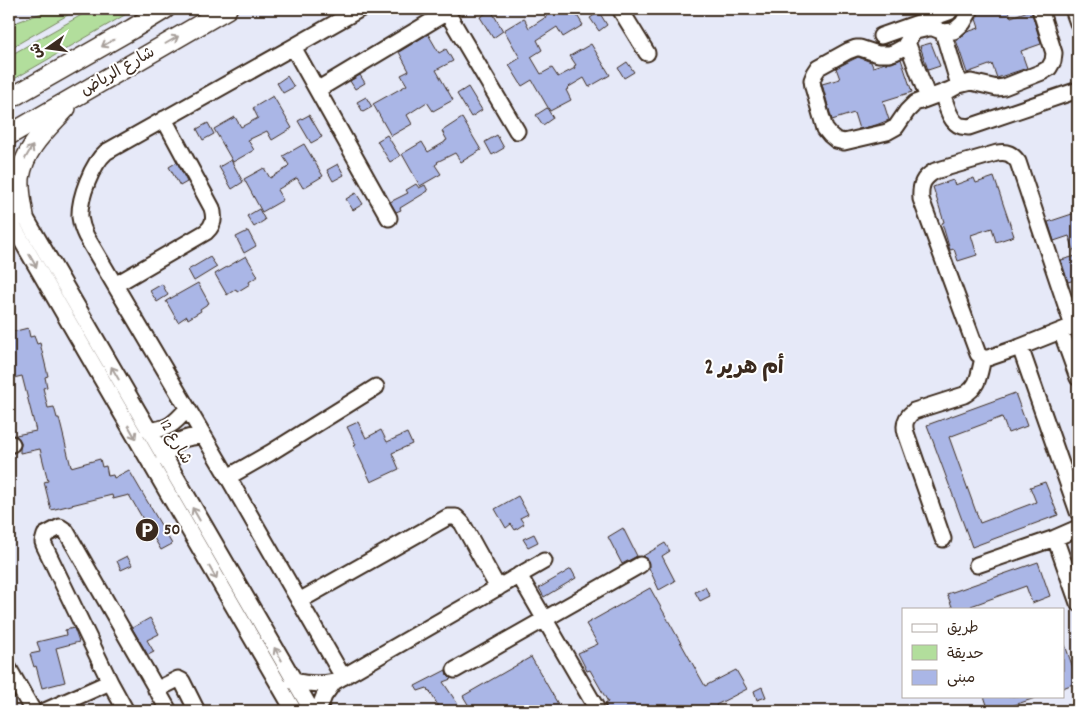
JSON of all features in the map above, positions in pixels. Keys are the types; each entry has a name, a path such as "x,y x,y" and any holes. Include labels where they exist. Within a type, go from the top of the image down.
{"main road":[{"name":"شارع الرياض","path":"9,99 165,9"},
{"name":"شارع الرياض","path":"9,135 227,9"},
{"path":"9,91 38,82"},
{"path":"16,217 21,195 20,178 30,149 38,137 52,124 75,96"}],"street":[{"path":"339,680 299,601 86,236 80,217 82,198 93,169 106,152 360,9"},
{"path":"620,9 647,53"},
{"path":"921,26 943,32 954,31 963,23 971,9"},
{"path":"921,26 912,34 908,42 890,54 878,54 860,48 852,49 819,67 812,80 813,87 826,128 836,140 844,142 887,132 896,127 910,106 920,100 950,90 959,84 971,82 990,87 1004,87 1049,68 1053,61 1054,53 1040,9"},
{"path":"1073,9 1078,23"},
{"path":"317,90 446,10 517,131"},
{"path":"881,36 921,26 949,12"},
{"path":"943,32 959,84"},
{"path":"908,42 935,95 954,122 961,126 969,127 1078,90"},
{"path":"293,47 389,218"},
{"path":"115,285 206,232 211,228 214,221 212,208 164,119"},
{"path":"1070,327 994,356 983,358 978,354 921,198 920,190 928,175 935,170 1003,152 1009,153 1018,162 1070,327 1078,378"},
{"name":"شارع 12","path":"9,189 16,217 293,710"},
{"name":"شارع 12","path":"16,217 148,430 308,706"},
{"path":"1020,346 1078,512"},
{"path":"943,539 906,433 905,420 914,411 969,392 977,382 983,358"},
{"path":"228,477 376,387"},
{"path":"148,430 157,430 171,425 179,419 187,408"},
{"path":"164,458 169,449 179,440 192,436 203,436"},
{"path":"299,601 448,516 456,517 462,523 498,588"},
{"path":"126,711 110,682 44,545 45,535 58,528 63,528 66,531 169,711"},
{"path":"977,565 1078,528"},
{"path":"1055,538 1078,603"},
{"path":"293,681 309,684 326,684 339,680 544,561"},
{"path":"455,670 640,565"},
{"path":"519,575 598,711"},
{"path":"9,668 33,711"},
{"path":"156,690 178,679 182,681 197,711"},
{"path":"318,711 324,696 339,680"},
{"path":"45,711 110,682"},
{"path":"293,710 308,706"}],"green space":[{"path":"53,9 78,9 9,49 9,25"},
{"path":"92,9 135,9 9,82 9,56"}],"building":[{"path":"546,9 573,9 583,25 563,37 557,27 537,40 542,50 531,57 541,74 552,68 558,77 575,68 574,66 576,65 570,56 591,44 610,75 589,87 584,78 567,88 566,90 571,100 550,111 532,80 522,86 509,65 520,58 504,30 524,18 529,28 549,15"},
{"path":"1008,9 1011,17 1031,10 1041,44 1021,51 1027,68 997,78 992,64 967,73 956,40 967,32 979,28 976,19 980,10"},
{"path":"491,10 503,31 493,38 480,17"},
{"path":"599,12 607,25 599,31 590,18"},
{"path":"428,34 439,53 446,49 453,61 436,70 453,100 433,111 427,102 407,115 412,124 391,136 373,104 407,85 401,75 409,71 399,52"},
{"path":"931,43 940,66 928,70 920,46"},
{"path":"858,57 871,62 873,67 901,59 912,92 883,101 889,120 859,129 854,113 832,120 822,84 840,79 836,68"},
{"path":"627,62 634,72 624,78 618,68"},
{"path":"360,75 365,83 355,89 350,81"},
{"path":"287,76 294,87 283,93 277,83"},
{"path":"468,87 482,110 471,117 457,94"},
{"path":"273,96 292,128 272,140 267,131 248,140 254,150 233,162 214,129 235,117 241,127 258,118 253,108"},
{"path":"366,97 372,107 363,112 357,102"},
{"path":"547,108 553,118 543,125 536,115"},
{"path":"309,115 322,137 311,143 298,121"},
{"path":"462,118 481,150 461,162 455,153 437,162 435,165 441,174 420,186 402,154 422,142 428,152 445,142 447,140 442,131"},
{"path":"208,123 214,134 203,140 197,129"},
{"path":"387,135 400,156 390,162 377,141"},
{"path":"497,135 504,148 492,155 485,142"},
{"path":"304,144 323,176 303,188 297,178 277,190 283,200 262,212 244,179 264,168 270,178 289,165 283,156"},
{"path":"231,160 243,182 232,189 219,167"},
{"path":"177,162 187,182 180,186 169,167"},
{"path":"338,164 344,175 333,181 327,170"},
{"path":"994,177 1014,236 996,242 992,228 971,235 977,255 958,261 954,249 950,250 942,223 944,222 933,187 953,180 955,185 974,178 976,183"},
{"path":"416,184 419,188 425,185 428,191 396,212 390,202 408,193 406,190"},
{"path":"356,193 363,204 353,210 346,199"},
{"path":"259,209 265,220 254,227 247,216"},
{"path":"1078,212 1078,279 1068,282 1061,260 1076,256 1069,236 1054,241 1048,222"},
{"path":"248,231 256,246 244,253 236,237"},
{"path":"246,256 258,276 249,282 250,284 237,292 236,289 227,295 215,274"},
{"path":"210,257 217,267 194,281 188,270"},
{"path":"198,283 209,303 200,309 201,311 188,319 187,316 178,322 166,301"},
{"path":"162,284 168,295 157,302 150,291"},
{"path":"28,328 30,337 34,336 37,344 40,343 48,376 45,377 47,387 43,388 48,408 54,407 57,418 59,418 71,467 100,459 102,467 106,466 108,476 113,475 114,478 129,470 172,544 161,550 129,495 113,499 112,495 51,510 44,482 48,481 40,449 20,453 21,442 16,435 36,431 22,376 9,379 9,334"},
{"path":"1015,393 1027,426 1008,433 1002,417 949,437 980,523 1036,502 1030,487 1045,482 1058,515 972,547 927,425"},
{"path":"358,422 366,438 381,430 387,442 407,433 412,444 392,453 399,469 371,482 347,427"},
{"path":"518,496 528,514 520,518 524,524 515,530 511,524 506,528 495,509"},
{"path":"623,528 637,556 622,564 608,537"},
{"path":"534,534 538,542 528,547 523,539"},
{"path":"665,543 670,551 662,556 675,581 659,590 649,568 648,561 643,556"},
{"path":"127,556 132,565 121,570 117,561"},
{"path":"1038,562 1050,596 1032,603 1026,586 971,606 972,608 953,608 947,594"},
{"path":"571,569 576,578 544,597 539,588"},
{"path":"705,587 710,596 700,601 695,592"},
{"path":"650,588 705,686 736,670 747,689 716,705 719,711 608,711 605,704 608,702 590,670 587,671 578,653 598,644 586,624"},
{"path":"150,618 159,634 147,640 154,652 148,655 132,628"},
{"path":"74,628 79,642 56,648 65,682 42,688 36,666 34,667 30,654 40,652 37,642 66,635 65,630"},
{"path":"1064,646 1078,682 1064,688"},
{"path":"531,657 562,711 472,711 463,696"},
{"path":"446,670 447,675 451,679 443,682 459,706 451,711 441,711 427,688 418,691 415,686"},
{"path":"762,687 766,697 757,700 754,691"},
{"path":"985,698 1035,698 997,711 989,711"}],"place":[{"name":"50","path":"147,530"}],"district":[{"name":"أم هرير 2","path":"744,369"}]}
